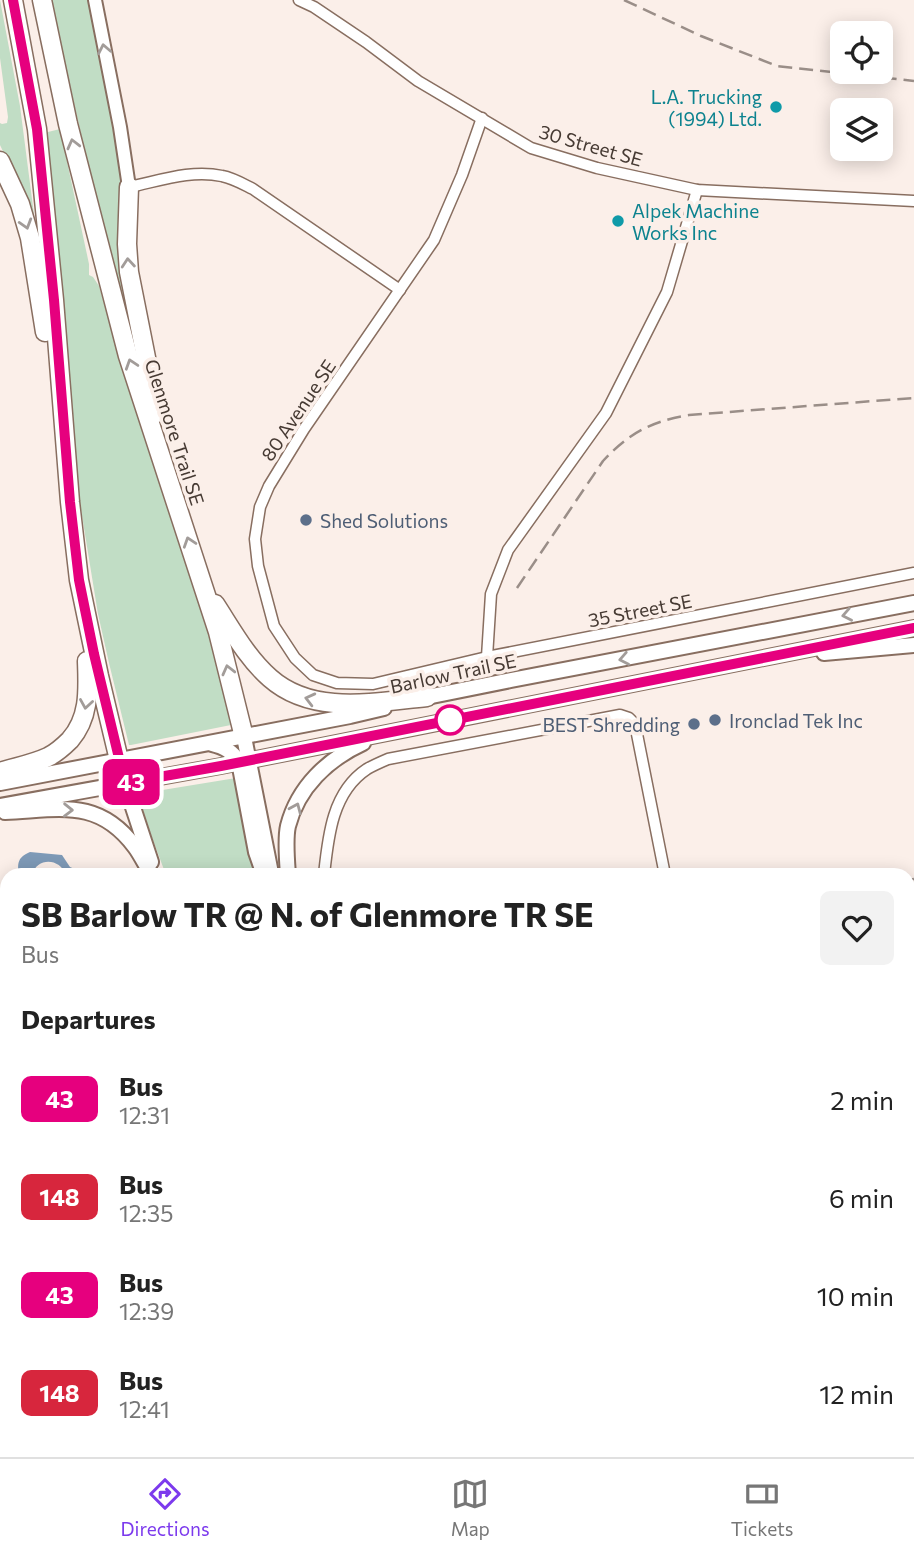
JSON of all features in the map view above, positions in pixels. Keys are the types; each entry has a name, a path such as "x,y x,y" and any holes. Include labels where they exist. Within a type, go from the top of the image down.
{"highway":[{"path":"13,0 37,129 70,502"},
{"name":"Glenmore Trail SE","path":"42,0 68,124 128,356 218,632 244,737"},
{"path":"0,161 20,204 33,254 85,612 120,760"},
{"path":"129,187 129,272 174,498"},
{"path":"203,585 249,656 271,680 300,697 348,704 427,697"},
{"path":"0,772 51,755 64,746 82,722 87,707 88,688 85,612"}],"main road":[{"name":"Barlow Trail SE","path":"0,783 914,603"},
{"path":"0,806 244,761 914,628"},
{"path":"787,653 830,654 914,645"},
{"path":"288,868 288,827 297,802 307,786 320,771 345,752 404,729"},
{"name":"Glenmore Trail SE","path":"244,737 244,761 270,868"},
{"path":"211,743 221,746 244,761 256,852 262,868"},
{"path":"120,760 152,868"},
{"path":"0,813 71,809 102,816 123,833 149,868"}],"street":[{"path":"95,0 129,187 188,174 206,173 236,180 400,290"},
{"name":"30 Street SE","path":"299,0 366,42 418,81 531,148 597,168 697,190 914,201"},
{"name":"80 Avenue SE","path":"373,684 337,682 313,675 295,658 274,626 258,566 255,539 260,507 269,486 304,429 434,240 462,175 482,118"},
{"path":"487,657 491,594 508,550 606,413 667,292 697,190"},
{"name":"35 Street SE","path":"373,684 487,657 914,573"},
{"path":"325,868 334,815 345,790 366,770 388,759 621,715 635,724 663,868"}],"green space":[{"path":"0,0 20,106 37,238 17,181 0,145 0,123 7,123 8,117 0,58"},
{"path":"52,0 91,0 121,161 133,322 129,323 107,243"},
{"path":"60,129 89,264 89,275 99,286 144,435 207,622 231,724 131,745 98,614 76,479 44,133"},
{"path":"236,778 255,868 163,868 138,794"}],"water":[{"path":"30,852 62,855 72,868 62,868 49,862 36,868 18,868 23,856"}],"railway":[{"path":"624,0 701,36 777,66 914,81"},
{"path":"517,588 603,461 622,443 652,425 689,415 914,398"}],"bus line":[{"name":"43","path":"13,0 37,129 79,580 125,783 914,628"}],"place":[{"name":"L.A. Trucking (1994) Ltd.","path":"776,107"},
{"name":"Alpek Machine Works Inc","path":"618,221"},
{"name":"Shed Solutions","path":"306,520"},
{"name":"Ironclad Tek Inc","path":"715,720"},
{"name":"BEST Shredding","path":"694,724"}]}
